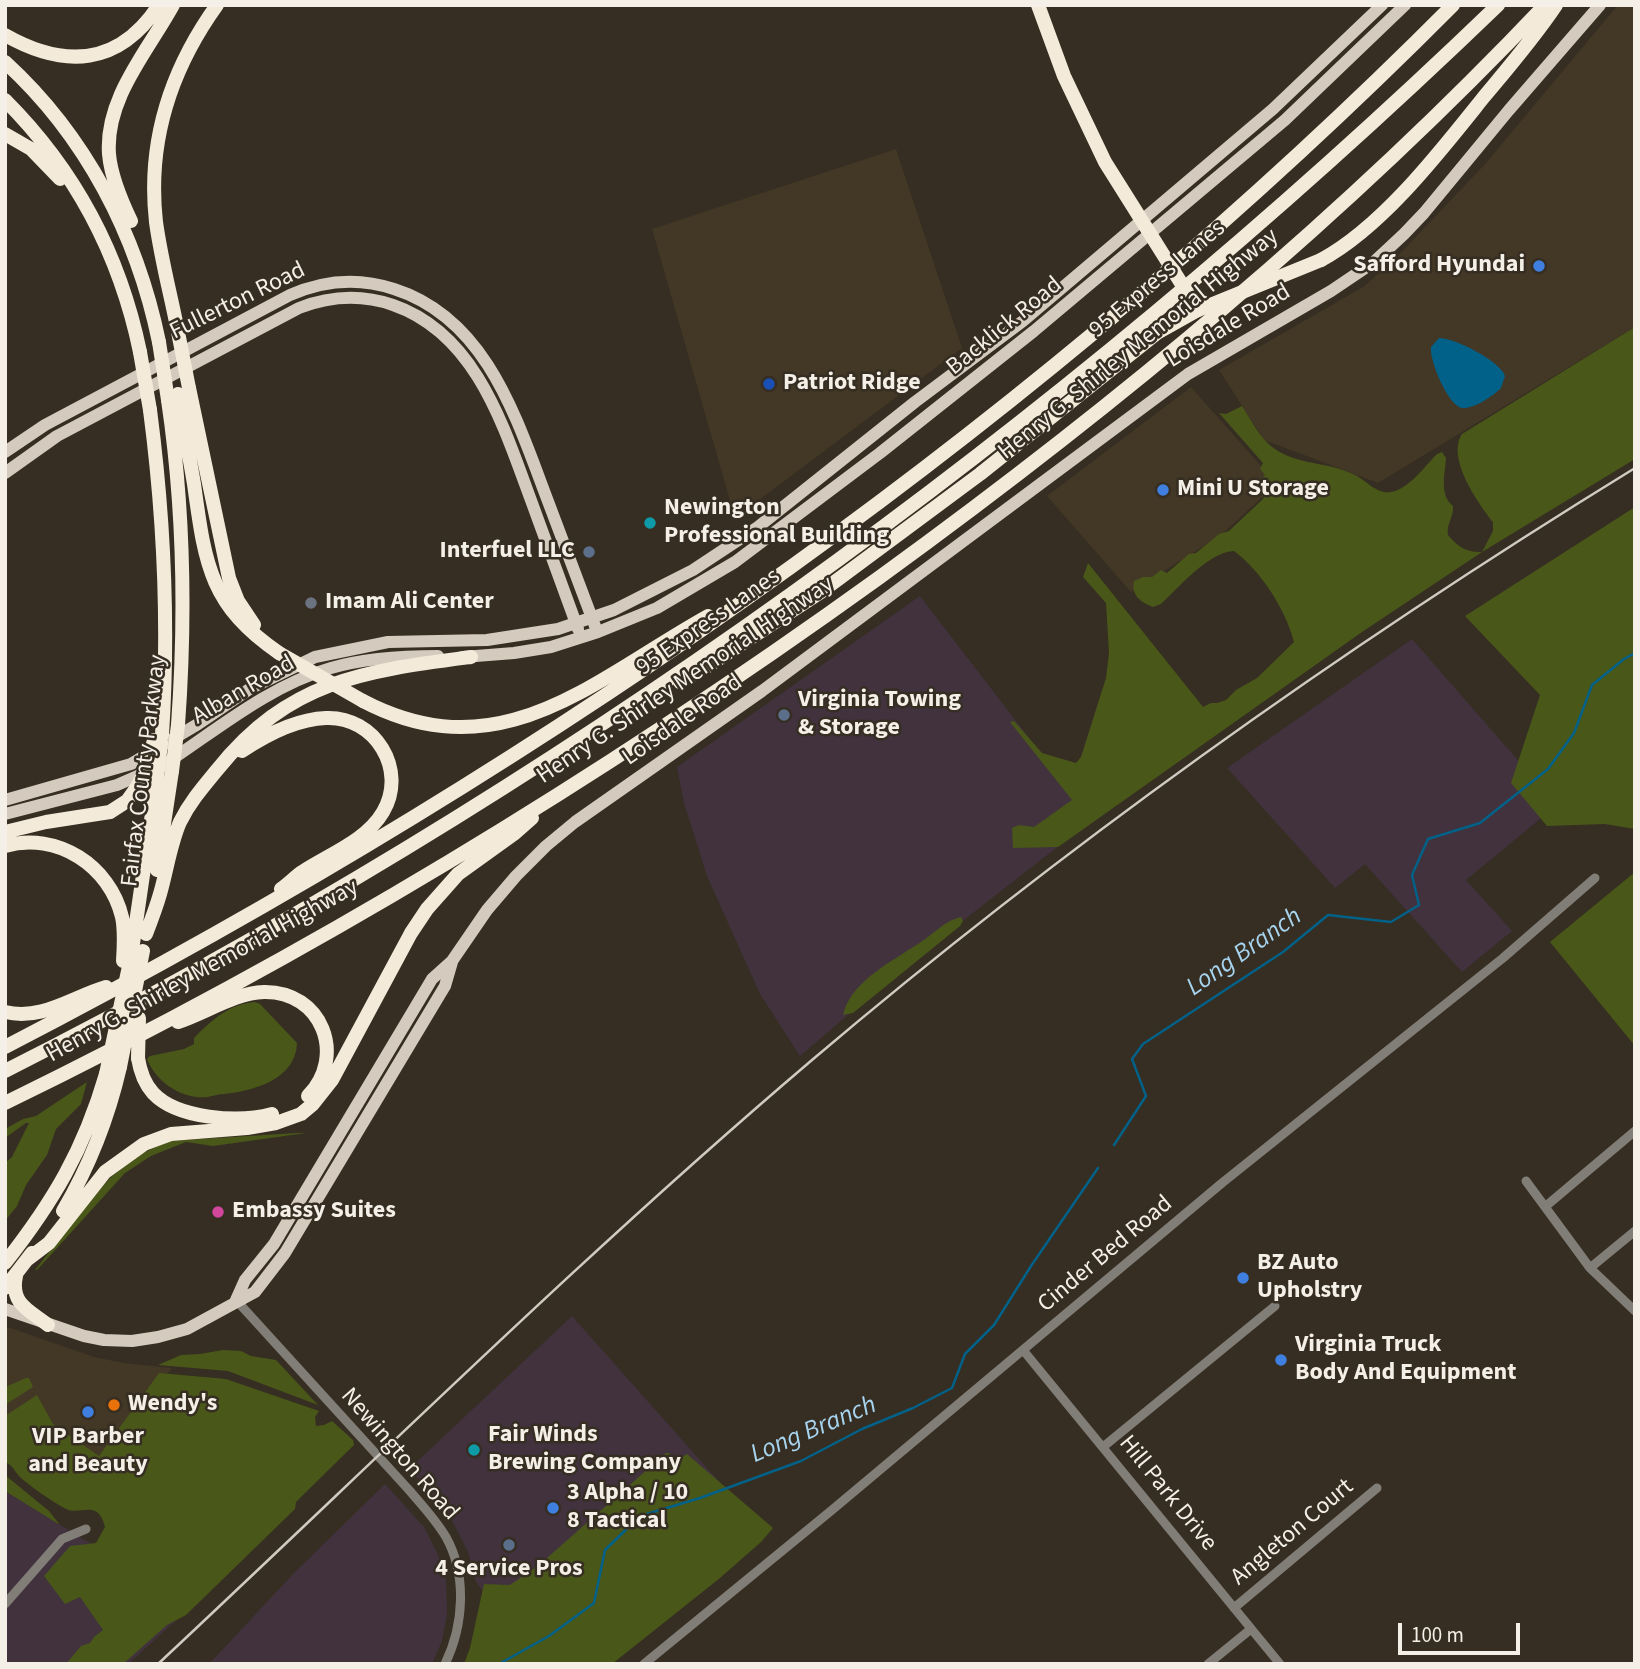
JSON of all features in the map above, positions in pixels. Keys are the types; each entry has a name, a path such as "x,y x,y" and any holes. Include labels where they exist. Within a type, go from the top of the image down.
{"highway":[{"path":"5,36 46,54 69,58 86,57 127,40 142,27 159,5"},
{"path":"141,274 131,222 112,170 109,141 114,114 123,91 173,5"},
{"path":"217,5 182,60 163,118 156,156 156,221 178,332 178,394 234,594 250,621 282,652 363,701 402,719 434,727 468,729 516,721 584,691 662,642 771,582"},
{"path":"1038,5 1064,76 1105,162 1198,310"},
{"name":"Henry G. Shirley Memorial Highway","path":"5,1047 256,912 412,820 533,744 771,582 876,505 1131,303 1298,156 1453,5"},
{"name":"95 Express Lanes","path":"5,1071 193,972 299,912 436,830 594,730 719,645 968,463 1103,356 1347,146 1499,5"},
{"name":"Henry G. Shirley Memorial Highway","path":"5,1103 143,1033 347,920 682,716 836,608 1025,470 1248,288 1336,210 1466,86 1545,5"},
{"path":"594,730 708,666 821,592 980,474 1157,333 1198,310 1321,260 1362,234 1452,137 1556,5"},
{"name":"Fairfax County Parkway","path":"5,62 46,103 90,164 119,218 141,274 159,342 178,394 184,578 178,725 168,767 146,934 132,956 106,1074 90,1123 71,1167 11,1269 5,1289"},
{"name":"Fairfax County Parkway","path":"5,100 61,165 89,209 120,277 140,352 150,410 162,524 164,614 158,779 132,956 120,1067 108,1115 86,1171 55,1224 28,1259 11,1269"},
{"path":"5,134 31,149 48,164 103,236"},
{"path":"146,934 179,825 196,795 239,745 267,721 297,700 330,684 383,669 471,657"},
{"path":"216,771 237,754 266,737 299,723 323,718 346,720 367,731 382,746 390,765 390,796 379,818 348,844 300,873 256,912"},
{"path":"5,832 46,822 110,812 127,801 137,787 150,756 161,740"},
{"path":"28,1259 49,1243 105,1172 144,1144 171,1134 276,1123 300,1114 313,1104 332,1080 411,933 435,899 466,867 515,833 561,792"},
{"path":"5,846 26,843 55,846 80,857 107,883 119,908 141,1004 136,1034 138,1058 146,1083 154,1094 165,1102 198,1114 235,1118 267,1116 295,1106 314,1090 327,1063 326,1039 317,1018 295,999 274,993 242,996 202,1014 143,1033"},
{"path":"5,1012 22,1015 40,1013 82,995 134,979"},
{"path":"5,1115 53,1080"},
{"path":"5,1248 71,1167"},
{"path":"11,1269 16,1299 48,1325"}],"main road":[{"name":"Backlick Road","path":"576,624 674,580 758,527 900,413 1023,321 1263,118 1382,5"},
{"name":"Backlick Road","path":"597,632 657,608 735,562 956,394 1244,155 1405,5"},
{"name":"Loisdale Road","path":"5,1309 48,1325 104,1340 141,1340 197,1325 236,1300 255,1292 285,1253 445,986 452,961 501,893 561,833 757,695 1188,374 1331,291 1374,262 1424,213 1600,5"},
{"name":"Fullerton Road","path":"5,453 55,420 290,295 322,284 345,281 389,287 421,300 447,317 476,348 495,376 518,422 597,632"},
{"name":"Fullerton Road","path":"5,473 57,436 299,308 317,301 338,298 376,300 412,313 434,327 451,343 478,378 506,434 581,638"},
{"name":"Alban Road","path":"5,800 131,764 161,740 251,688 315,657 388,642 517,637 576,624"},
{"name":"Alban Road","path":"5,814 117,785 168,767 276,692 331,668 368,660 471,657 526,651 597,632"}],"street":[{"name":"Cinder Bed Road","path":"645,1663 1222,1183 1503,958 1595,878"},
{"path":"1546,1206 1635,1131"},
{"path":"1526,1181 1590,1268 1635,1311"},
{"path":"1590,1268 1635,1231"},
{"name":"Newington Road","path":"236,1300 410,1490 446,1538 455,1557 461,1593 455,1639 445,1664"},
{"path":"1103,1447 1275,1306"},
{"name":"Hill Park Drive","path":"1023,1350 1280,1664"},
{"name":"Angleton Court","path":"1234,1608 1377,1488"},
{"path":"5,1604 62,1539 86,1529"},
{"path":"1208,1664 1251,1629"}],"shaded area":[{"name":"Safford Hyundai","path":"1618,5 1635,5 1635,327 1378,483 1264,440 1219,370 1363,287 1393,261 1485,164"},
{"name":"Patriot Ridge","path":"896,149 962,348 735,518 652,229"},
{"name":"Mini U Storage","path":"1191,387 1277,484 1221,535 1131,592 1047,496"},
{"path":"920,596 1092,820 905,966 800,1056 760,994 707,876 684,803 677,767"},
{"path":"1412,639 1557,805 1466,880 1512,931 1462,972 1365,864 1335,888 1227,768"},
{"path":"572,1316 763,1531 538,1664 476,1582 468,1552 447,1511 409,1469"},
{"path":"5,1326 94,1357 172,1368 100,1460 5,1418"},
{"path":"385,1484 424,1527 446,1571 447,1615 442,1641 432,1664 209,1664 294,1573"},
{"path":"5,1491 192,1606 128,1664 5,1664"}],"green space":[{"path":"1635,327 1635,459 1482,552 1493,531 1493,522 1472,492 1461,467 1458,444 1462,434"},
{"path":"1242,406 1261,435 1275,449 1293,458 1343,470 1386,492 1404,486 1442,452 1446,458 1444,490 1453,506 1448,535 1463,548 1482,552 1362,632 1058,847 1013,848 1012,828 1019,825 1034,827 1072,800 1010,722 1014,721 1042,753 1076,763 1081,757 1106,678 1109,653 1106,603 1083,577 1088,563 1203,707 1226,700 1236,690 1257,678 1294,642 1279,604 1254,569 1234,551 1215,557 1205,564 1161,604 1153,607 1148,605 1140,600 1134,590 1134,581 1152,577 1161,570 1167,573 1189,554 1196,553 1219,534 1229,531 1264,498 1254,486 1265,475 1260,469 1263,463 1219,413 1226,414"},
{"path":"1635,507 1635,829 1605,824 1547,826 1511,783 1540,695 1465,616"},
{"path":"1635,872 1635,1046 1550,942"},
{"path":"961,917 963,921 960,926 853,1013 843,1015 848,1002 865,980 946,923"},
{"path":"255,1002 297,1043 289,1066 271,1081 248,1090 208,1097 189,1096 163,1082 151,1067 147,1059 150,1056 184,1049 194,1044 194,1038 222,1014 237,1006"},
{"path":"87,1082 81,1104 56,1129 47,1155 5,1221 5,1163 12,1157 29,1123 5,1138 5,1129 23,1119 36,1116"},
{"path":"306,1133 213,1146 186,1142 151,1156 125,1173 35,1270 89,1201 112,1176 139,1155 168,1141"},
{"path":"223,1350 241,1351 251,1356 276,1360 318,1405 228,1371 158,1365 181,1355"},
{"path":"159,1373 226,1379 319,1411 315,1417 316,1426 332,1421 353,1440 354,1445 296,1502 295,1509 186,1615 167,1625 123,1664 66,1664 81,1646 90,1643 103,1630 80,1597 65,1604 44,1576 70,1546 96,1543 105,1527 102,1518 94,1510 66,1509 30,1485 5,1462 5,1416 37,1395 53,1424 99,1456"},
{"path":"29,1378 33,1387 5,1405 5,1387"},
{"path":"666,1453 675,1459 687,1454 773,1528 720,1578 612,1664 464,1664 484,1584 510,1585 539,1565"},
{"path":"5,1475 49,1511 60,1525 5,1491"}],"water":[{"path":"1439,338 1466,346 1495,364 1505,376 1501,388 1478,404 1462,408 1457,405 1440,382 1433,362 1431,347"}],"waterway":[{"name":"Long Branch","path":"1114,1145 1146,1096 1132,1059 1143,1044 1283,952 1328,915 1391,922 1419,905 1412,875 1428,839 1480,823 1548,769 1574,733 1592,685 1635,653"},
{"name":"Long Branch","path":"499,1664 549,1636 594,1603 605,1550 640,1516 700,1498 801,1461 862,1429 952,1388 965,1354 994,1325 1098,1168"}],"railway":[{"path":"158,1664 645,1207 812,1060 910,979 1009,900 1212,748 1421,604 1635,468"}],"place":[{"name":"Safford Hyundai","path":"1539,266"},
{"name":"Patriot Ridge","path":"769,384"},
{"name":"Mini U Storage","path":"1163,490"},
{"name":"Newington Professional Building","path":"650,523"},
{"name":"Interfuel LLC","path":"589,552"},
{"name":"Imam Ali Center","path":"311,603"},
{"name":"Virginia Towing & Storage","path":"784,715"},
{"name":"Embassy Suites","path":"218,1212"},
{"name":"BZ Auto Upholstry","path":"1243,1278"},
{"name":"Virginia Truck Body And Equipment","path":"1281,1360"},
{"name":"Wendy's","path":"114,1405"},
{"name":"VIP Barber and Beauty","path":"88,1412"},
{"name":"Fair Winds Brewing Company","path":"474,1450"},
{"name":"3 Alpha / 10 8 Tactical","path":"553,1508"},
{"name":"4 Service Pros","path":"509,1545"}]}
